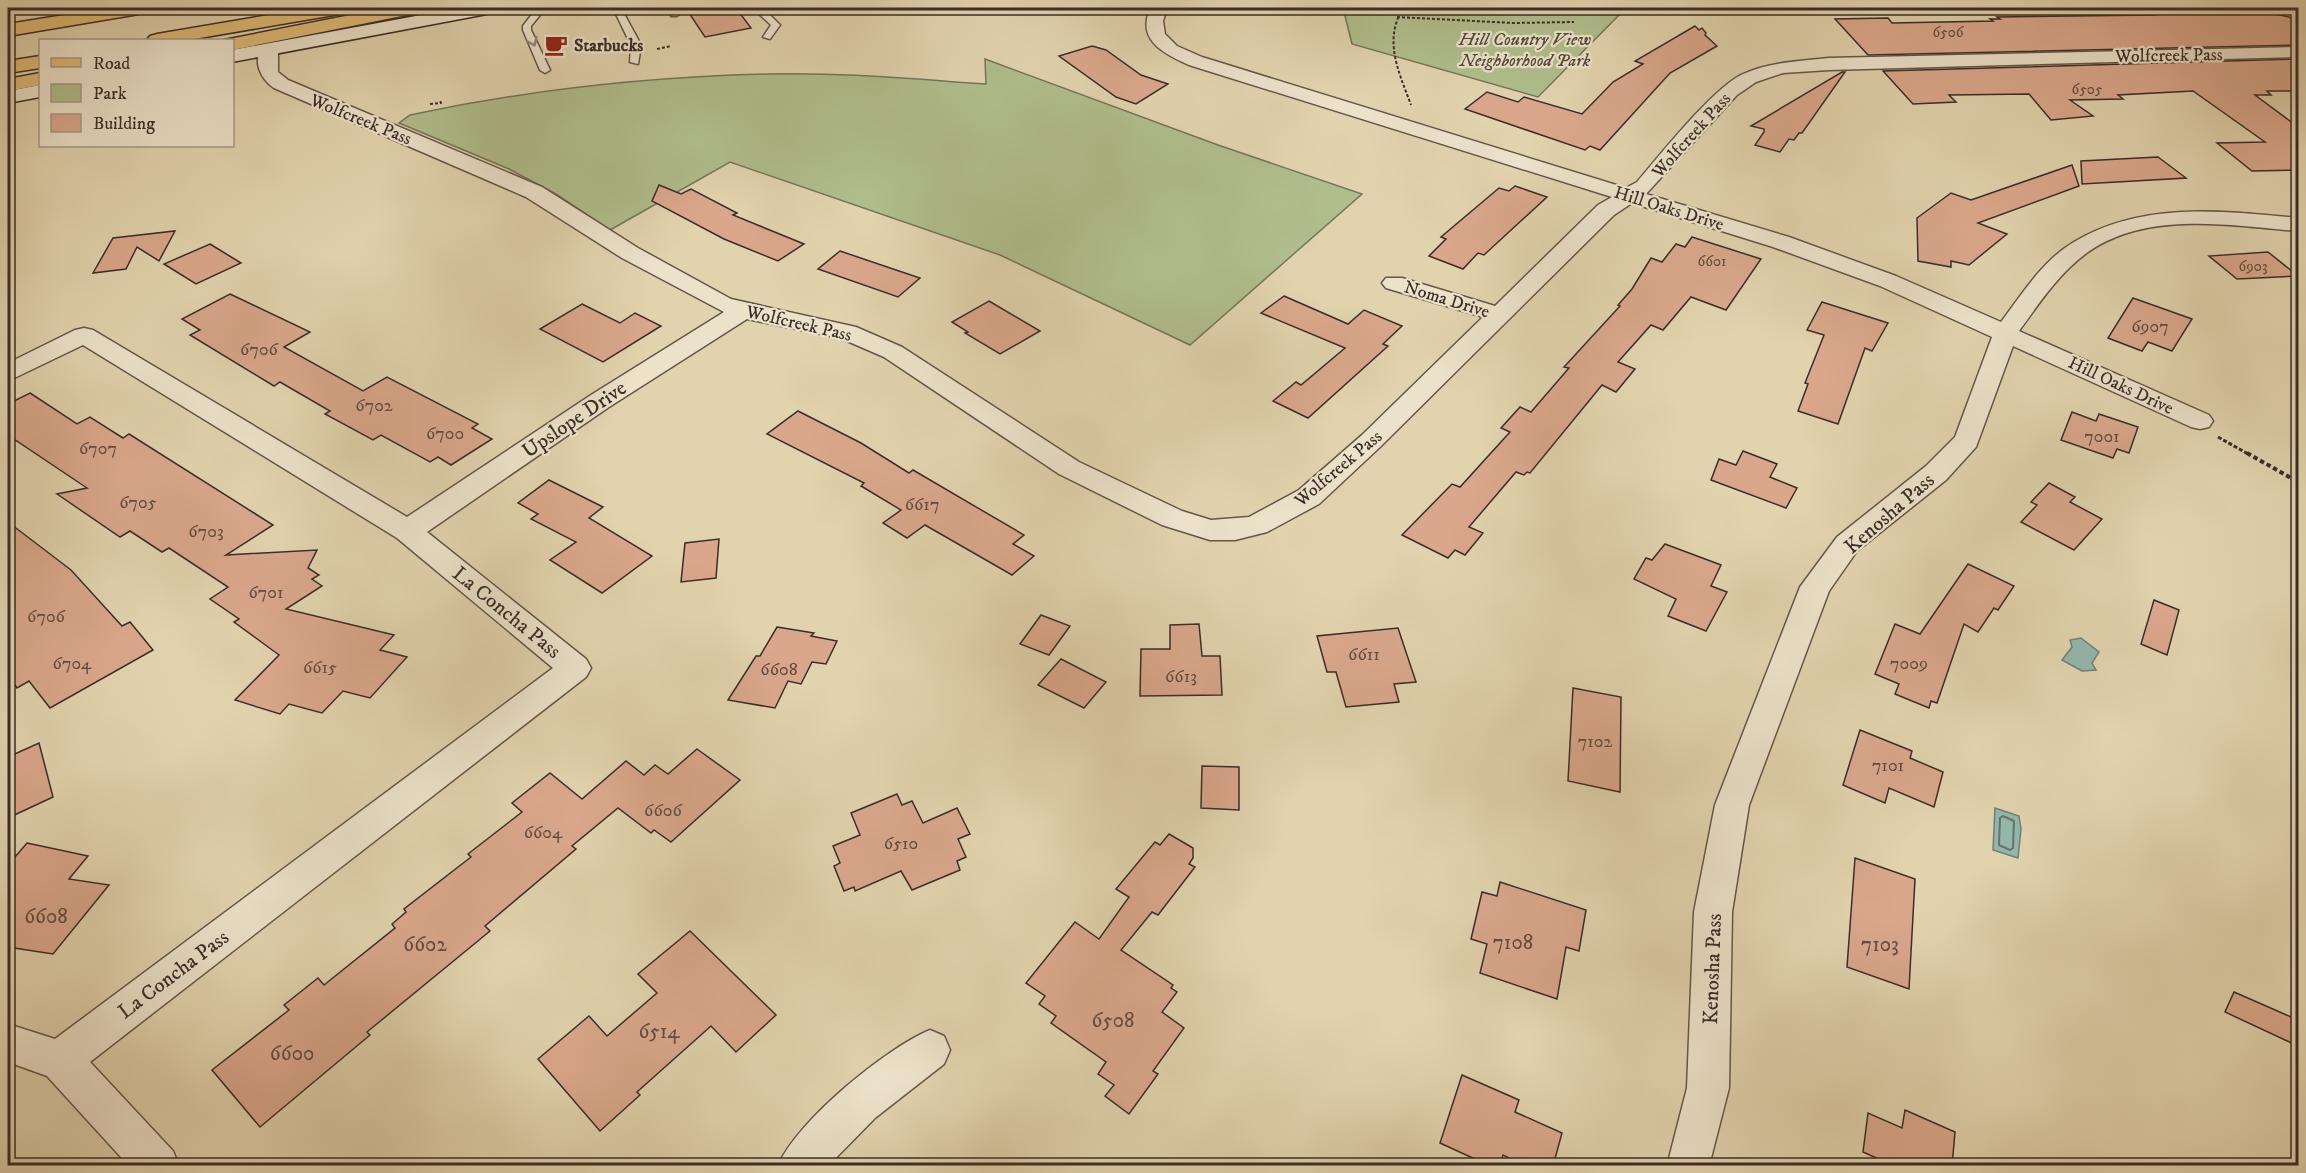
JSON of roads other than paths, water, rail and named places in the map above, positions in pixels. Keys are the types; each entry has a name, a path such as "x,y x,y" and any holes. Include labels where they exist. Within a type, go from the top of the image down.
{"main road":[{"path":"8,20 90,8"},
{"path":"8,30 139,8"},
{"path":"163,39 340,8"},
{"path":"234,44 408,15 487,8"},
{"path":"234,56 408,15"},
{"path":"8,68 39,62"},
{"path":"8,85 39,79"},
{"path":"8,97 39,91"}],"street":[{"name":"Hill Oaks Drive","path":"1159,8 1154,23 1155,33 1171,49 1187,57 1243,77 1781,242 1888,280 2200,421"},
{"name":"Wolfcreek Pass","path":"269,49 265,66 268,74 279,83 534,192 630,253 723,304 743,311 847,332 893,352 1069,468 1172,518 1210,530 1235,530 1257,525 1309,497 1371,441 1606,210 1644,186 1730,91 1749,78 1781,68 1829,64 2298,52"},
{"name":"Kenosha Pass","path":"1688,1166 1708,1088 1713,912 1732,805 1815,587 1848,544 1936,473 1967,441 2006,332 2052,274 2081,247 2119,229 2155,220 2202,217 2298,224"},
{"name":"Noma Drive","path":"1394,283 1500,315"},
{"name":"Upslope Drive","path":"407,531 600,401 743,311"},
{"name":"La Concha Pass","path":"8,373 84,335 139,366 407,531 575,668 60,1060"},
{"path":"8,1043 60,1060 158,1166"},
{"path":"799,1166 855,1107 897,1072 930,1050"}],"lane":[{"path":"617,8 636,45 635,62"},
{"path":"674,14 682,8"},
{"path":"762,12 776,25 767,37"},
{"path":"536,15 527,26 527,30 545,70"}],"water":[{"path":"2081,638 2099,652 2092,663 2096,670 2082,671 2062,660 2072,647 2070,640"},
{"path":"1995,808 2019,816 2021,829 2018,858 1993,850"}],"place":[{"name":"Starbucks","path":"556,45"}],"park label":[{"name":"Hill Country View Neighborhood Park","path":"1525,49"}]}
